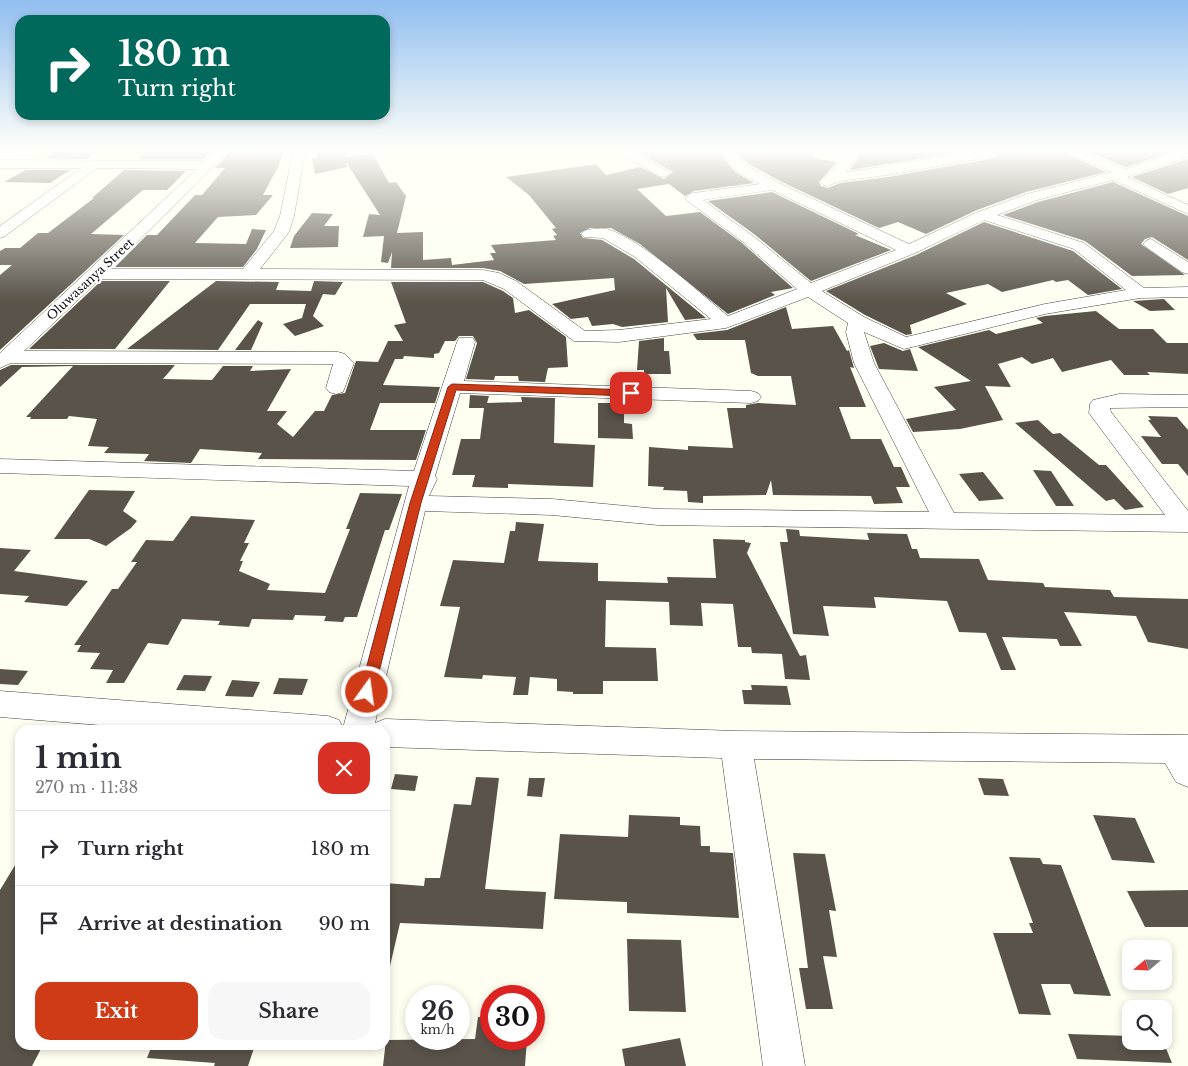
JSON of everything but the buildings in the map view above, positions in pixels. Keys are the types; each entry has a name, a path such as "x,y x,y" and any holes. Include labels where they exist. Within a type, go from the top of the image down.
{"street":[{"path":"0,233 44,202"},
{"name":"Oluwasanya Street","path":"3,359 96,274 170,202"},
{"path":"246,276 281,232 290,202"},
{"path":"273,276 293,215 295,202"},
{"path":"696,202 748,239 809,290 858,321 895,340 913,342 1045,309 1140,293 1188,292"},
{"path":"810,202 908,250"},
{"path":"96,274 246,276 406,274 493,276 532,299 581,337 619,336 726,323 908,250 983,215 1022,202"},
{"path":"1172,202 1188,210"},
{"path":"983,215 1079,246 1140,293"},
{"path":"0,217 23,217"},
{"path":"590,234 606,233 641,254 726,323"},
{"path":"1151,244 1188,269"},
{"path":"858,321 855,332 864,363 945,519"},
{"path":"359,725 415,503 466,342"},
{"path":"3,359 338,358 344,363 336,388"},
{"path":"452,387 751,397"},
{"path":"1187,524 1100,413 1100,404 1119,400 1188,401"},
{"path":"0,466 424,479"},
{"path":"415,503 552,507 658,517 945,519 1187,524"},
{"path":"0,704 265,725"},
{"path":"390,733 1183,757"},
{"path":"736,745 784,1066"}],"route":[{"path":"367,692 415,503 452,387 631,393"}]}
